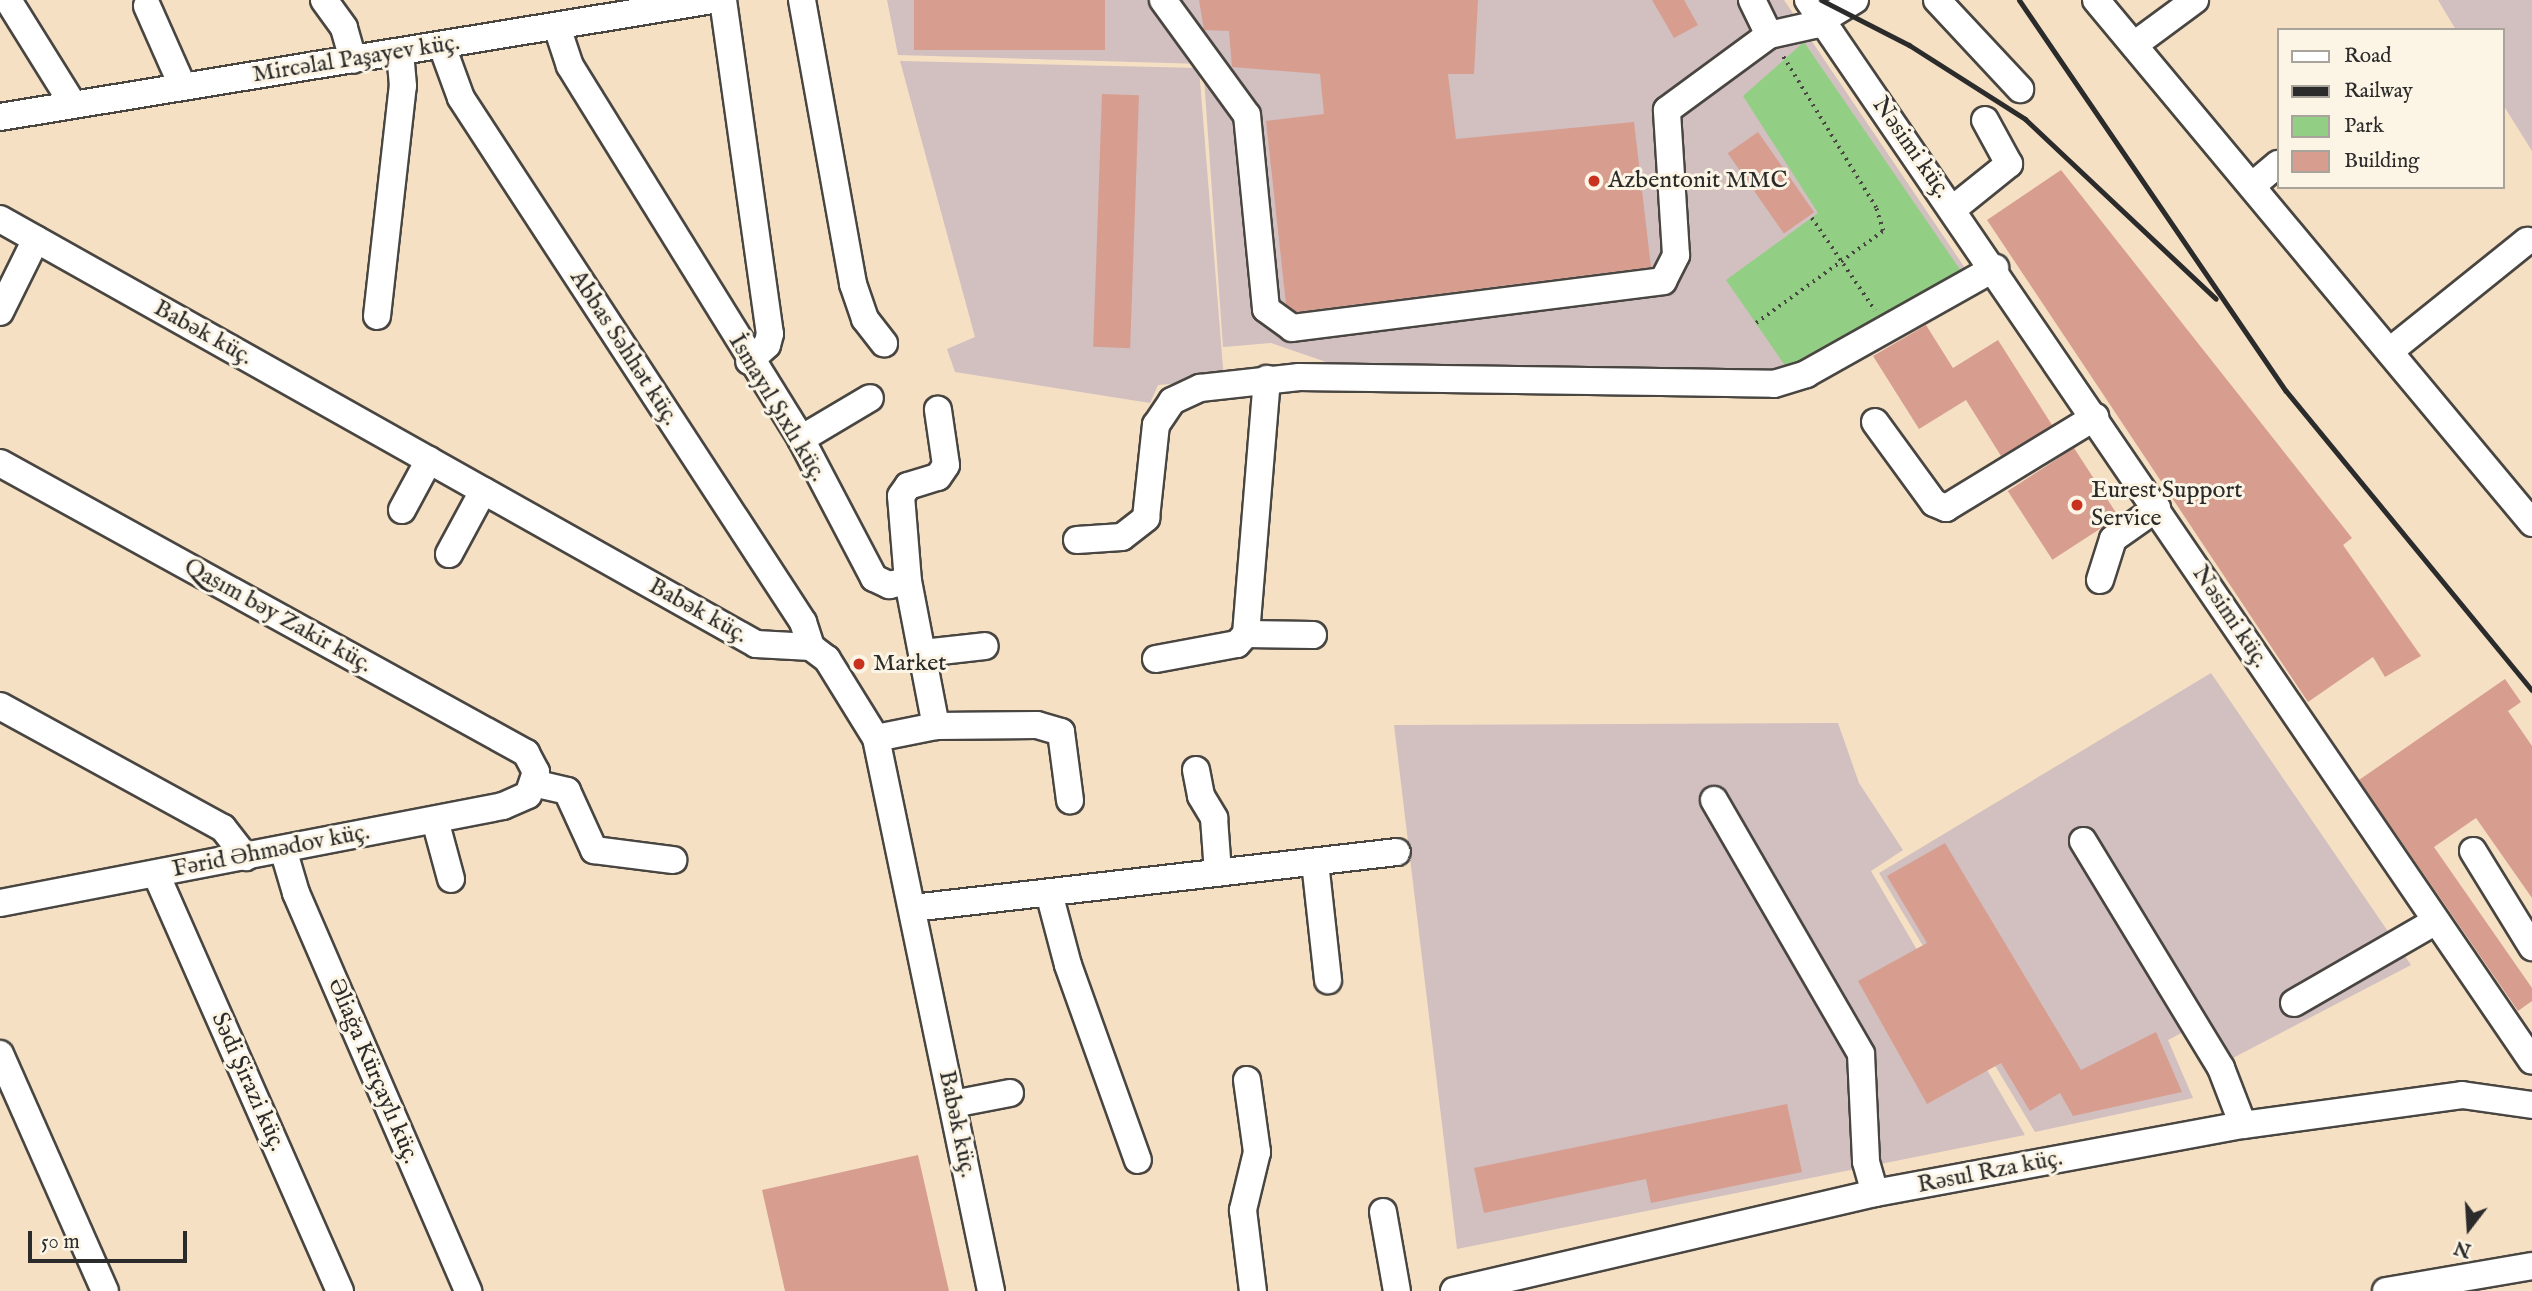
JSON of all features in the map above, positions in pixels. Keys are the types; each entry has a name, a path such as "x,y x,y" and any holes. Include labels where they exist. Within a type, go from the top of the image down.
{"street":[{"path":"8,0 72,103"},
{"path":"324,0 344,28 353,60"},
{"name":"Mircəlal Paşayev küç.","path":"0,117 72,103 400,53 712,0"},
{"path":"723,0 770,334 767,345 749,361"},
{"path":"802,0 853,284 865,318 884,343"},
{"path":"1163,0 1247,115 1266,309 1292,328 1663,281 1676,255 1667,110 1769,35 1815,10 1855,0"},
{"path":"1752,0 1769,35"},
{"path":"1937,0 2020,89"},
{"path":"2096,0 2531,517"},
{"path":"2134,45 2195,0"},
{"path":"147,6 182,85"},
{"name":"Nəsimi küç.","path":"1815,10 1995,268 2437,921 2529,1049"},
{"name":"İsmayıl Şıxlı küç.","path":"557,27 570,66 749,361 801,439 874,578 889,585 908,581"},
{"name":"Abbas Səhhət küç.","path":"442,46 461,98 803,621 811,648"},
{"path":"377,316 403,86 400,53"},
{"path":"1953,209 2009,164 1985,120"},
{"path":"2253,185 2276,166"},
{"name":"Babək küç.","path":"0,219 756,644 811,648 827,659 877,738 991,1291"},
{"path":"0,312 36,239"},
{"path":"2390,351 2527,241"},
{"path":"1077,540 1122,537 1146,518 1156,425 1171,401 1200,388 1267,379 1774,384 1806,374 1995,268"},
{"path":"1156,659 1237,644 1246,634 1267,379"},
{"path":"801,439 870,398"},
{"path":"936,726 908,581 901,496 908,486 937,477 946,465 938,410"},
{"path":"1875,422 1934,503 1946,508 2095,417"},
{"path":"402,510 429,460"},
{"name":"Qasım bəy Zakir küç.","path":"0,463 526,753 536,772 533,783"},
{"path":"449,554 483,491"},
{"path":"2100,580 2113,539 2157,508"},
{"path":"1246,634 1313,635"},
{"path":"923,653 985,646"},
{"path":"0,706 223,828 246,857"},
{"path":"877,738 936,726 1037,725 1061,732 1070,800"},
{"path":"1196,770 1200,796 1214,818 1218,873"},
{"path":"533,783 567,791 593,850 673,860"},
{"name":"Fərid Əhmədov küç.","path":"0,903 517,802 533,783"},
{"path":"1714,800 1861,1054 1866,1162 1875,1194"},
{"path":"435,820 451,879"},
{"path":"2083,841 2221,1068 2243,1125"},
{"name":"Əliağa Kürçaylı küç.","path":"283,849 296,893 467,1291"},
{"path":"2473,851 2532,947"},
{"path":"913,908 1397,852"},
{"path":"1315,862 1328,980"},
{"name":"Sədi Şirazi küç.","path":"156,874 340,1291"},
{"path":"1049,893 1068,965 1138,1160"},
{"path":"2294,1003 2437,921"},
{"path":"0,1054 105,1291"},
{"path":"1247,1080 1257,1152 1243,1210 1254,1291"},
{"path":"953,1104 1010,1093"},
{"name":"Rəsul Rza küç.","path":"1454,1291 1875,1194 2243,1125 2462,1094 2532,1105"},
{"path":"1383,1212 1397,1291"},
{"path":"2386,1291 2532,1266"}],"path":[{"path":"1756,323 1876,241 1883,222 1769,35"},
{"path":"1812,218 1888,329"}],"shaded area":[{"path":"887,0 1784,0 1967,271 1787,371 1329,363 1271,343 1223,347 1203,64 898,55"},
{"path":"2438,0 2532,0 2532,151 2504,106 2504,28 2455,28"},
{"path":"900,61 1199,68 1224,380 1158,385 1150,403 955,372 947,349 975,337"},
{"path":"2211,673 2411,965 2229,1060 2195,1026 2168,1040 2193,1098 2035,1132 1879,873"},
{"path":"1838,723 1859,783 1903,850 1871,871 2025,1135 1457,1249 1394,725"}],"green space":[{"path":"1804,42 1961,271 1786,367 1726,280 1818,213 1743,96"}],"building":[{"path":"914,0 1105,0 1105,50 914,50"},
{"path":"1199,0 1478,0 1474,74 1448,74 1456,139 1634,122 1651,267 1296,312 1286,304 1266,121 1324,114 1320,74 1232,67 1229,31 1204,30"},
{"path":"1652,0 1684,0 1698,25 1674,38"},
{"path":"1102,94 1139,95 1130,348 1093,347"},
{"path":"1758,132 1814,212 1784,233 1728,153"},
{"path":"2061,170 2352,538 2343,545 2421,656 2385,677 2373,657 2308,702 1987,220"},
{"path":"1926,325 1953,368 1998,340 2052,425 2001,456 1966,400 1919,429 1873,356"},
{"path":"2074,448 2119,517 2052,560 2008,491"},
{"path":"2505,679 2521,702 2508,711 2532,746 2532,898 2476,818 2434,847 2532,988 2532,1001 2518,1011 2359,780"},
{"path":"1945,843 2081,1070 2156,1032 2182,1092 2073,1116 2060,1093 2030,1111 2001,1063 1927,1104 1858,981 1927,943 1887,876"},
{"path":"1787,1104 1802,1172 1651,1203 1646,1179 1484,1213 1474,1168"},
{"path":"918,1155 949,1291 785,1291 762,1190"}],"railway":[{"path":"1821,0 1909,45 2025,119 2216,299"},
{"path":"2019,0 2286,391 2532,690"}],"place":[{"name":"Azbentonit MMC","path":"1594,181"},
{"name":"Eurest Support Service","path":"2077,505"},
{"name":"Market","path":"859,664"}]}
